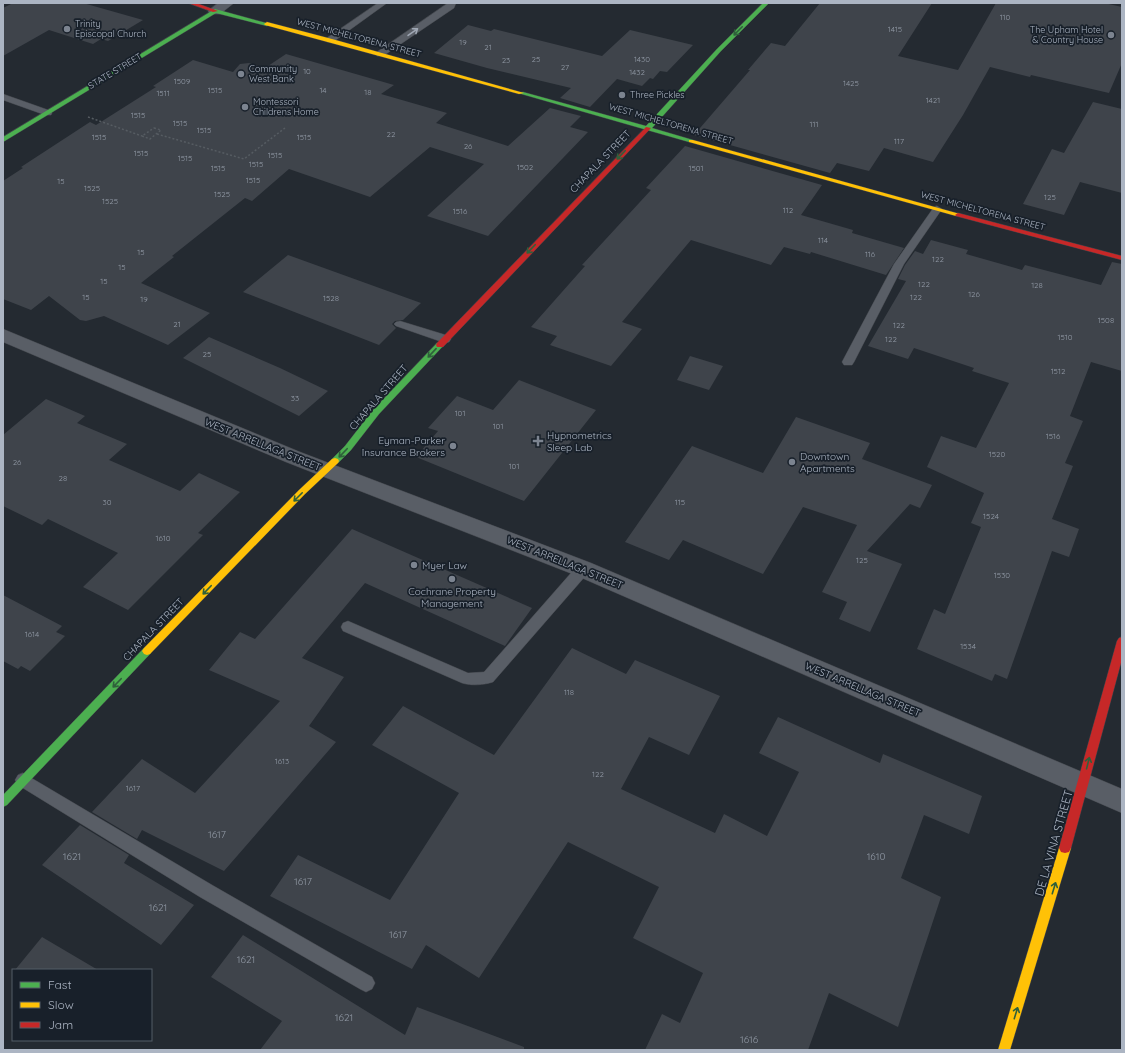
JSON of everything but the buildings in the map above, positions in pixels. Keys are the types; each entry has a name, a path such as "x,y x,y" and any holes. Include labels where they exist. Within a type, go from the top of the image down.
{"main road":[{"name":"WEST MICHELTORENA STREET","path":"190,3 330,40 937,209 1122,258"},
{"name":"CHAPALA STREET","path":"3,802 302,492 348,448 376,412 648,128 719,50 766,3"},
{"name":"STATE STREET","path":"3,140 215,10"},
{"name":"DE LA VINA STREET","path":"1004,1050 1074,820 1082,784 1122,641"}],"street":[{"name":"STATE STREET","path":"215,10 227,3"},
{"name":"WEST ARRELLAGA STREET","path":"3,335 293,457 583,569 1122,801"}],"lane":[{"path":"330,40 384,3"},
{"path":"380,54 451,6 452,3"},
{"path":"3,97 48,113"},
{"path":"3,131 13,134"},
{"path":"848,362 899,264 937,209"},
{"path":"400,324 445,339"},
{"path":"348,627 467,679 488,678 583,569"},
{"path":"23,780 206,891 366,983"}],"path":[{"path":"61,104 88,117 142,136 150,138 161,130 154,128 142,136"},
{"path":"157,134 244,159 285,128"}],"traffic: fast":[{"path":"648,128 719,50 766,3"},
{"path":"3,140 215,11 267,24"},
{"path":"521,93 691,141"},
{"path":"335,461 348,448 376,412 440,345"},
{"path":"3,802 147,651"}],"traffic: slow":[{"path":"267,24 521,93"},
{"path":"691,141 958,215"},
{"path":"147,651 302,492 335,461"},
{"path":"1004,1050 1065,848"}],"traffic: jam":[{"path":"191,3 215,11"},
{"path":"440,345 648,128"},
{"path":"958,215 1122,258"},
{"path":"1065,848 1122,641"}],"place":[{"name":"Trinity Episcopal Church","path":"67,29"},
{"name":"The Upham Hotel & Country House","path":"1111,35"},
{"name":"Community West Bank","path":"241,74"},
{"name":"Three Pickles","path":"622,95"},
{"name":"Montessori Childrens Home","path":"245,107"},
{"name":"Hypnometrics Sleep Lab","path":"538,441"},
{"name":"Eyman-Parker Insurance Brokers","path":"453,446"},
{"name":"Downtown Apartments","path":"792,462"},
{"name":"Myer Law","path":"414,565"},
{"name":"Cochrane Property Management","path":"452,579"}]}
